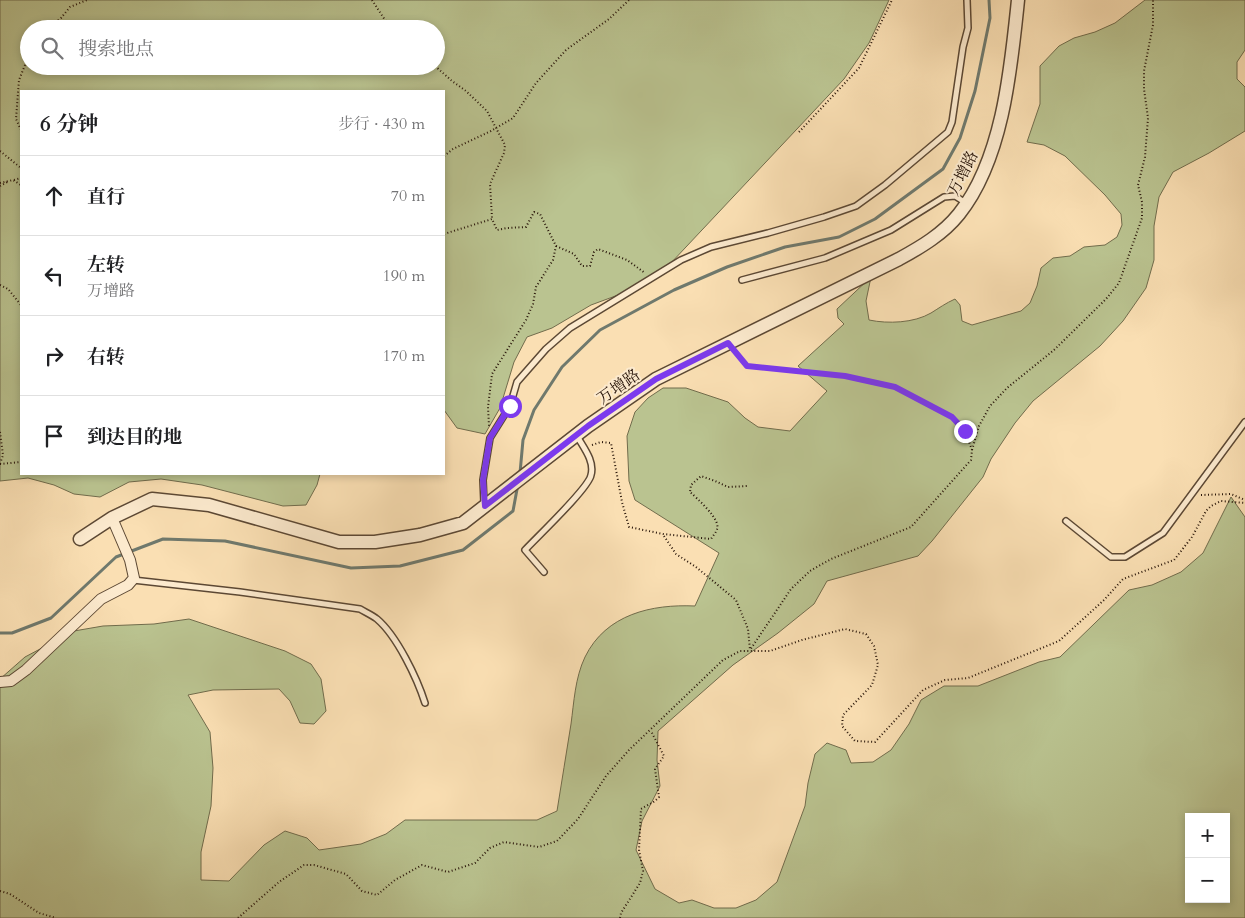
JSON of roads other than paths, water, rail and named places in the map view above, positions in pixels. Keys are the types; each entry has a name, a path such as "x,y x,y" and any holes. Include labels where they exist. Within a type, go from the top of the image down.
{"street":[{"name":"万增路","path":"80,539 112,518 152,499 210,505 338,542 375,542 420,535 463,523 577,435 656,379 930,242 959,214 977,186 994,143 1011,71 1018,0"},
{"path":"0,682 10,681 18,676 101,599 128,585 134,578 130,560 112,518"}],"lane":[{"path":"485,506 483,480 490,438 510,406 517,382 546,349 570,328 681,260 711,247 768,233 856,206 886,185 937,144 948,132 952,122 963,47 968,28 967,0"},
{"path":"742,280 825,258 891,230 944,197 955,196 966,203"},
{"path":"1066,521 1111,557 1125,557 1163,534 1245,422"},
{"path":"544,572 525,550 579,493 592,476 591,462 577,435"},
{"path":"132,580 240,592 360,609 376,618 388,630 418,682 424,703"}],"waterway":[{"path":"520,473 523,440 534,410 562,367 600,330 674,290 727,267 785,247 839,237 875,219 943,169 960,138 975,91 990,18 989,0"},
{"path":"0,633 12,633 51,618 116,557 163,539 225,541 351,568 400,566 463,550 513,511 518,484"}]}
